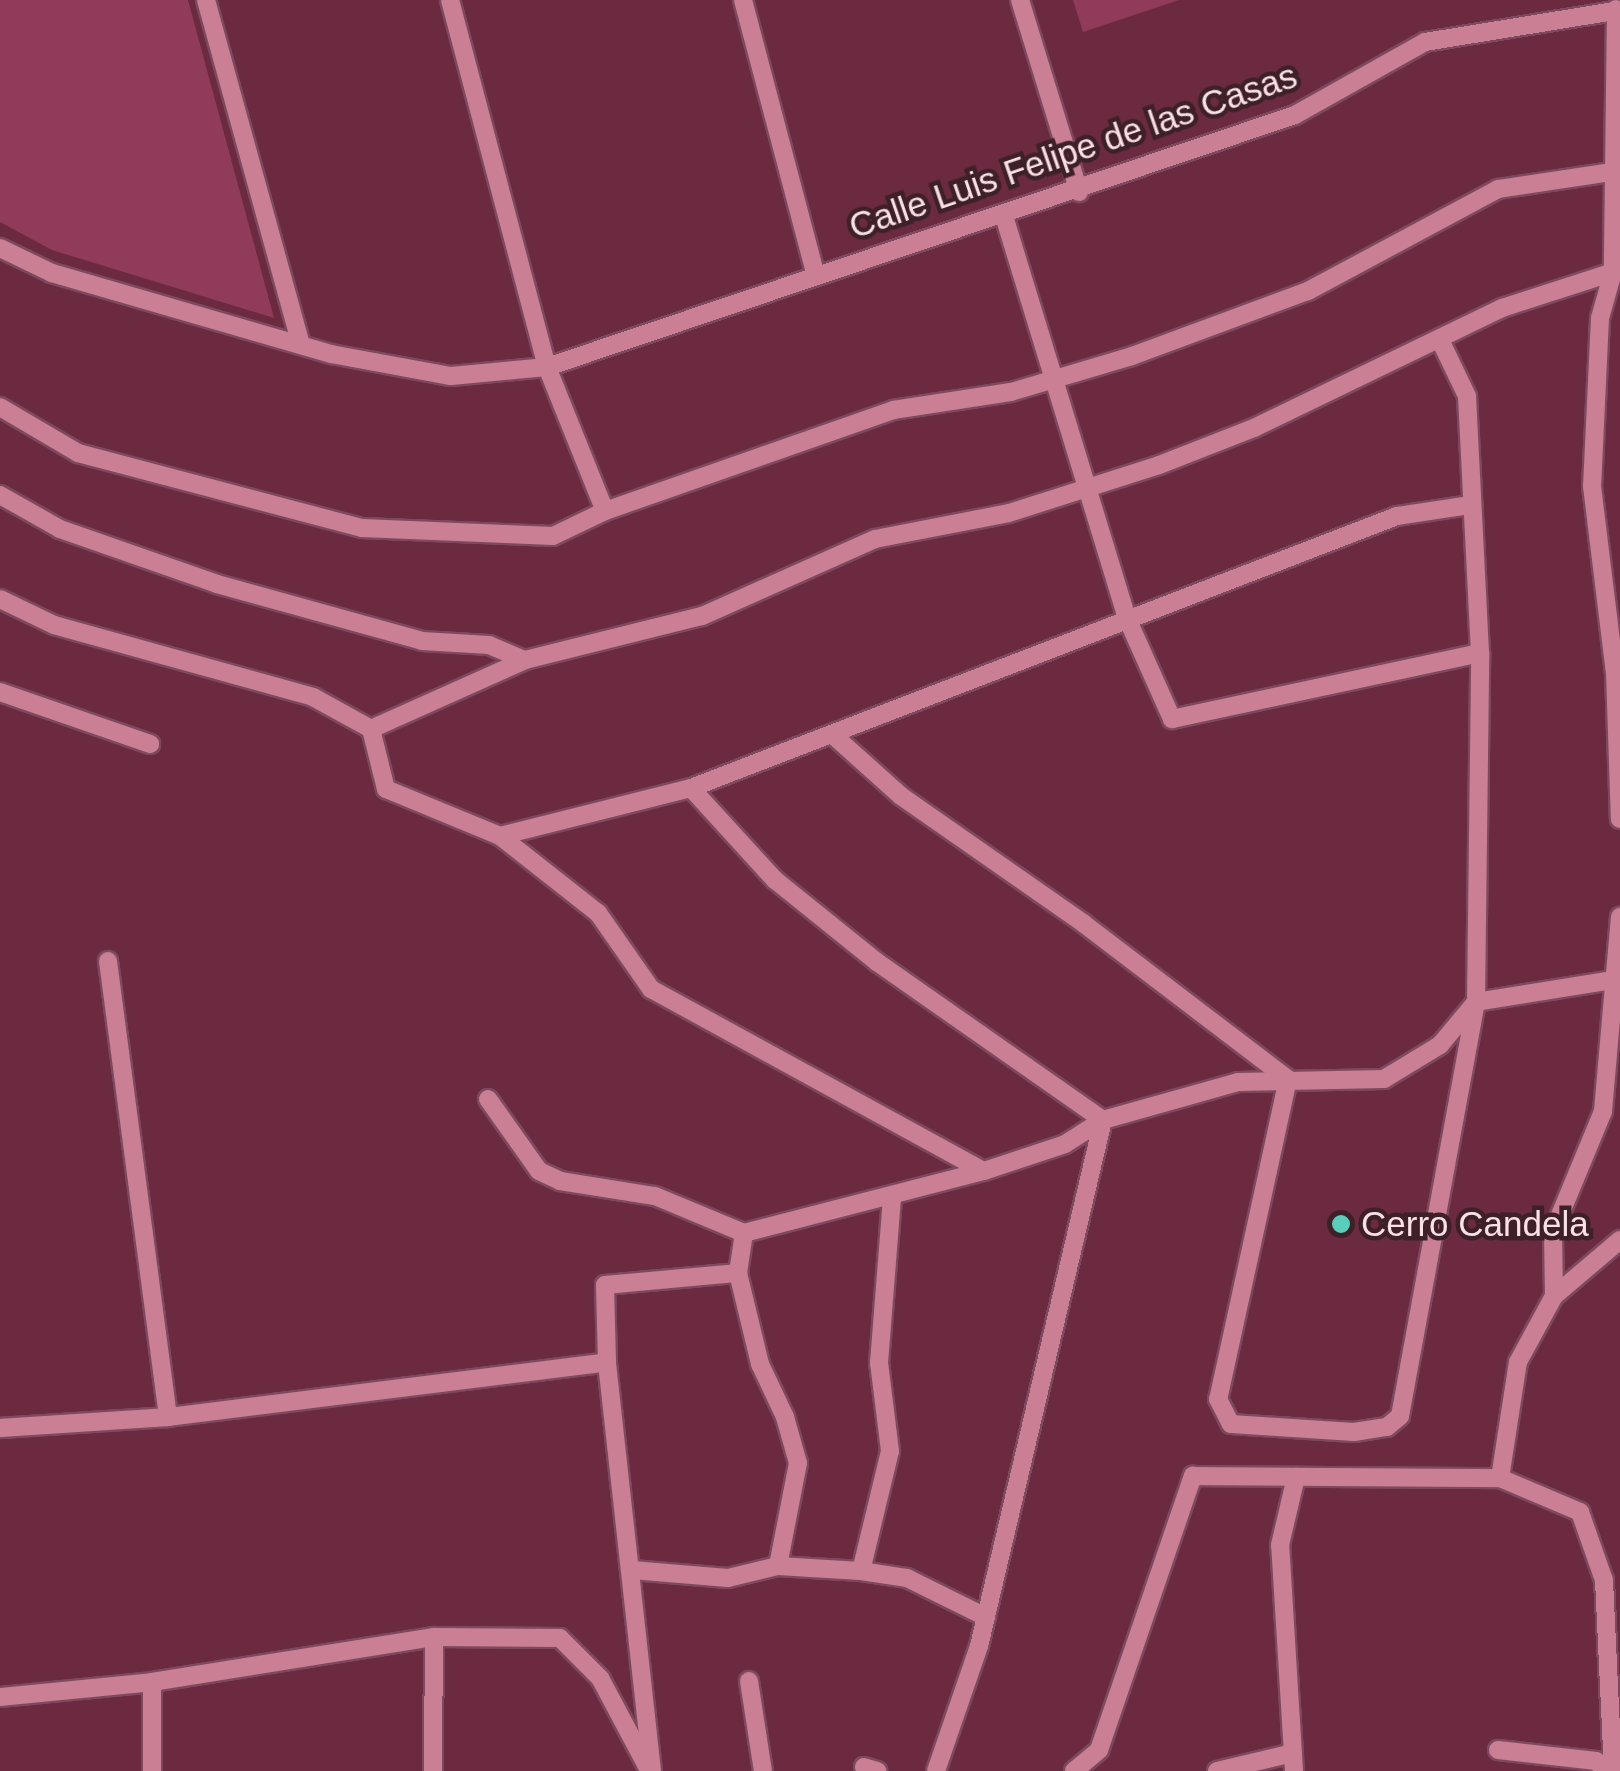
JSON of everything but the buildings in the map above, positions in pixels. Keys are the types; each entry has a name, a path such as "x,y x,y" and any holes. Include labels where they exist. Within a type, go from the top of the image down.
{"street":[{"path":"206,0 301,345"},
{"path":"450,0 547,368 605,511"},
{"path":"743,0 815,273"},
{"path":"1020,0 1079,192"},
{"path":"1618,9 1612,172 1617,271 1600,318 1592,486 1618,706 1620,818"},
{"name":"Calle Luis Felipe de las Casas","path":"0,248 52,273 301,345 451,376 547,368 815,273 1079,192 1295,116 1424,42 1618,9"},
{"path":"0,406 78,453 362,528 553,536 605,511 892,410 1011,392 1056,375 1132,356 1308,291 1498,189 1612,172"},
{"path":"1004,216 1056,375 1126,616 1172,719 1480,652"},
{"path":"371,730 525,660 702,616 876,539 1009,513 1254,428 1502,308 1617,271"},
{"path":"1288,1079 1218,1399 1231,1424 1387,1427 1400,1416 1476,1002 1480,652 1467,396 1440,340"},
{"path":"0,495 60,529 217,584 404,636 489,645 525,660"},
{"path":"500,836 691,788 834,735 1126,616 1397,516 1470,505"},
{"path":"0,599 54,625 313,697 371,730 386,789 500,836 598,914 651,989 984,1171"},
{"path":"0,692 150,744"},
{"path":"834,735 901,796 1084,922 1288,1079"},
{"path":"691,788 774,880 877,962 1103,1120"},
{"path":"1554,1296 1554,1232 1603,1111 1620,917"},
{"path":"108,961 168,1417"},
{"path":"488,1099 538,1171 560,1181 655,1196 744,1233 984,1171 1065,1144 1103,1120 1238,1082 1384,1080 1440,1045 1476,1002 1617,979"},
{"path":"936,1771 986,1617 1103,1120"},
{"path":"861,1571 890,1451 878,1363 892,1196"},
{"path":"744,1233 738,1273 760,1364 786,1416 798,1463 778,1566"},
{"path":"1500,1478 1518,1362 1554,1296 1620,1240"},
{"path":"651,1771 607,1362 605,1285 738,1273"},
{"path":"0,1428 168,1417 607,1362"},
{"path":"1074,1771 1100,1750 1192,1476 1500,1478 1580,1512 1604,1580 1610,1771"},
{"path":"1217,1771 1294,1762 1280,1545 1296,1477"},
{"path":"632,1570 728,1578 778,1566 861,1571 907,1578 986,1617"},
{"path":"0,1697 152,1682 434,1637 560,1638 600,1678 651,1771"},
{"path":"433,1771 434,1637"},
{"path":"152,1682 152,1771"},
{"path":"749,1682 763,1771"},
{"path":"1498,1750 1596,1760 1610,1771"}],"shaded area":[{"path":"0,0 188,0 274,318 52,250 0,222"},
{"path":"1073,0 1179,0 1083,32"}],"place":[{"name":"Cerro Candela","path":"1341,1224"}]}
